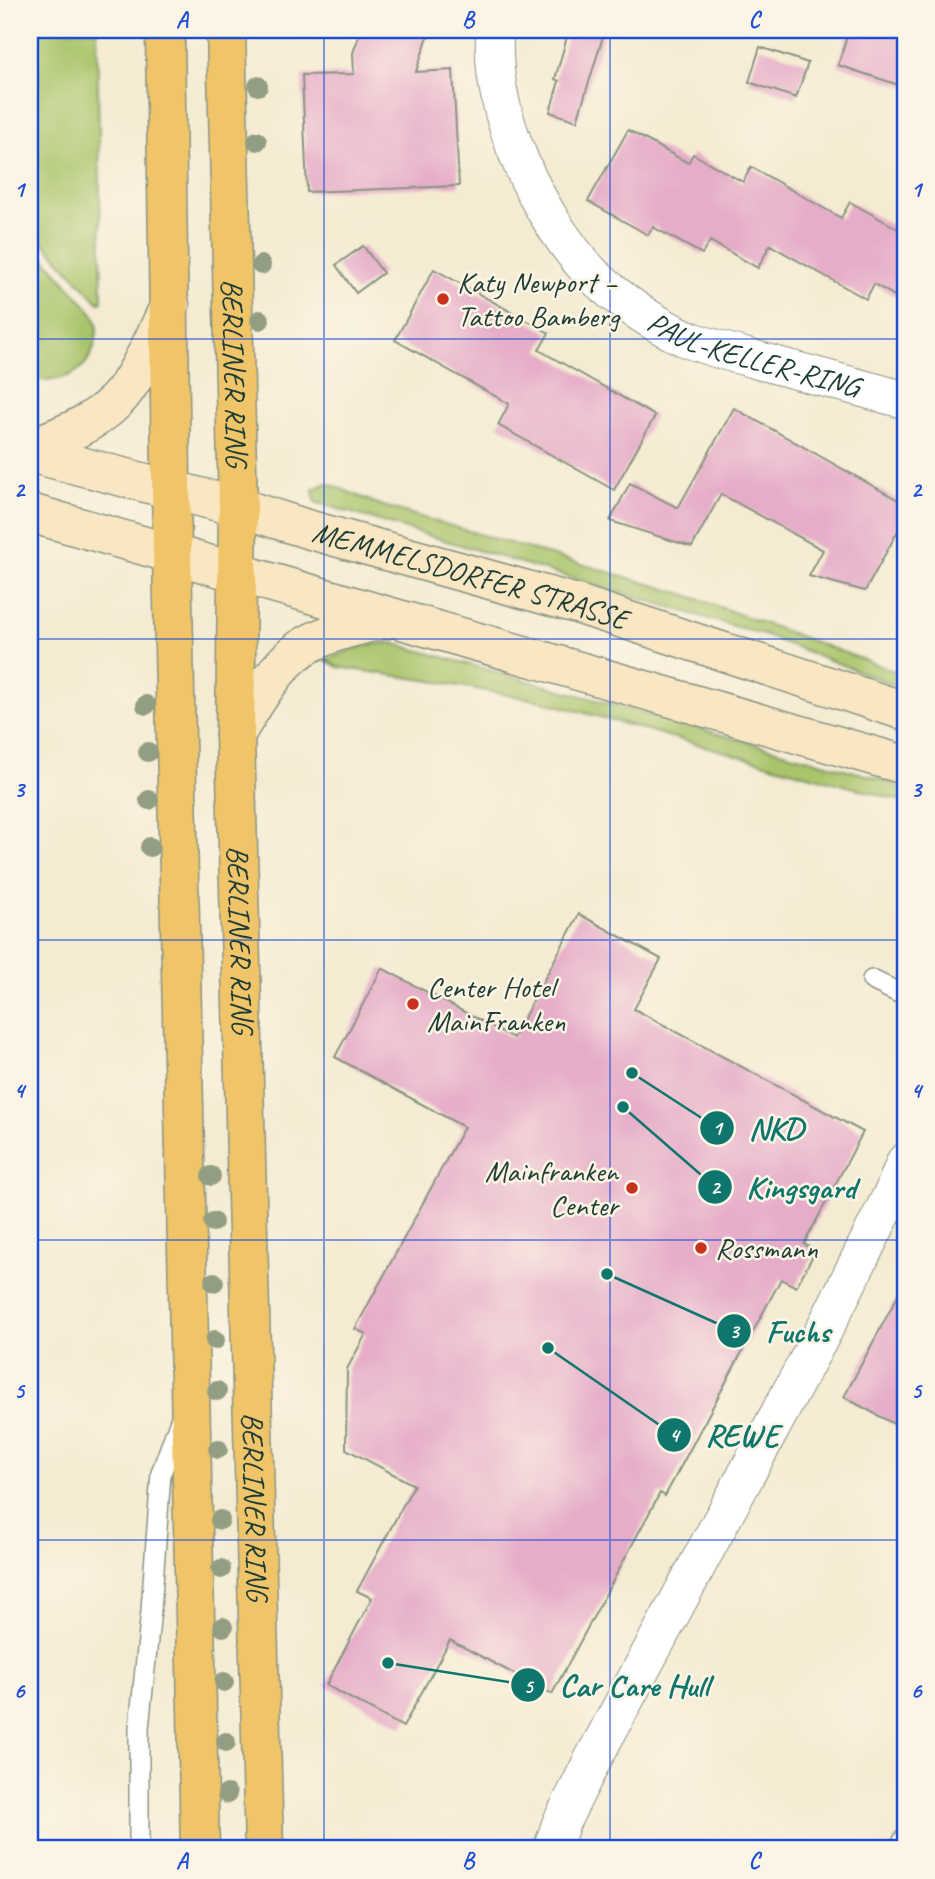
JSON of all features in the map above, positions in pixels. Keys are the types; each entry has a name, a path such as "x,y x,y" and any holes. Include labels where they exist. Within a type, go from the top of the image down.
{"main road":[{"name":"BERLINER RING","path":"165,30 188,1396 200,1849"},
{"name":"BERLINER RING","path":"226,30 238,507 235,573 235,735 264,1849"},
{"path":"30,448 89,422 117,400 170,305"},
{"name":"MEMMELSDORFER STRASSE","path":"30,453 238,507 307,529 577,604 905,711"},
{"name":"MEMMELSDORFER STRASSE","path":"30,513 905,765"},
{"path":"235,735 260,694 300,649 326,635 393,617"}],"street":[{"name":"PAUL-KELLER-RING","path":"495,30 496,85 524,172 554,225 593,275 644,316 686,338 905,400"},
{"path":"552,1849 561,1823 593,1759 823,1332 894,1190 905,1162"}],"lane":[{"path":"872,980 905,996"},
{"path":"139,1849 139,1728 161,1473 188,1396"},
{"path":"898,1849 905,1838"}],"green space":[{"path":"30,30 97,30 102,302 99,303 30,228"},
{"path":"30,242 92,312 96,322 96,338 88,360 73,374 64,377 30,379"},
{"path":"327,483 380,505 687,595 905,675 905,689 764,635 315,502 313,489"},
{"path":"392,643 884,780 905,790 905,802 542,701 338,667 325,660 365,645"}],"building":[{"path":"361,30 430,30 416,72 453,70 459,186 307,192 302,75 354,74 353,53"},
{"path":"569,30 605,30 577,121 550,112 559,81 555,79"},
{"path":"849,30 905,30 905,87 838,65"},
{"path":"760,47 808,63 796,98 749,82"},
{"path":"628,130 688,163 693,154 743,182 751,167 841,218 850,202 905,233 905,302 874,284 866,299 770,245 758,268 710,241 702,254 653,227 648,235 588,201"},
{"path":"363,246 383,273 356,293 336,265"},
{"path":"434,269 549,333 539,350 655,416 614,490 498,425 509,404 395,340"},
{"path":"734,408 905,504 905,518 865,591 809,576 823,550 721,494 692,547 610,521 630,483 678,508"},
{"name":"Mainfranken Center","path":"579,914 661,959 634,1009 863,1132 804,1244 816,1250 796,1287 781,1279 665,1496 660,1493 552,1694 450,1640 403,1727 326,1685 372,1598 357,1591 414,1485 346,1449 347,1369 366,1334 355,1329 464,1127 335,1057 382,968 513,1038"},
{"path":"905,1282 905,1430 844,1397"}],"place":[{"name":"Katy Newport – Tattoo Bamberg","path":"443,299"},
{"name":"Center Hotel MainFranken","path":"413,1004"},
{"name":"NKD","path":"632,1073"},
{"name":"Kingsgard","path":"623,1107"},
{"name":"Mainfranken Center","path":"632,1188"},
{"name":"Rossmann","path":"701,1248"},
{"name":"Fuchs","path":"607,1274"},
{"name":"REWE","path":"548,1348"},
{"name":"Car Care Hull","path":"388,1663"}]}
